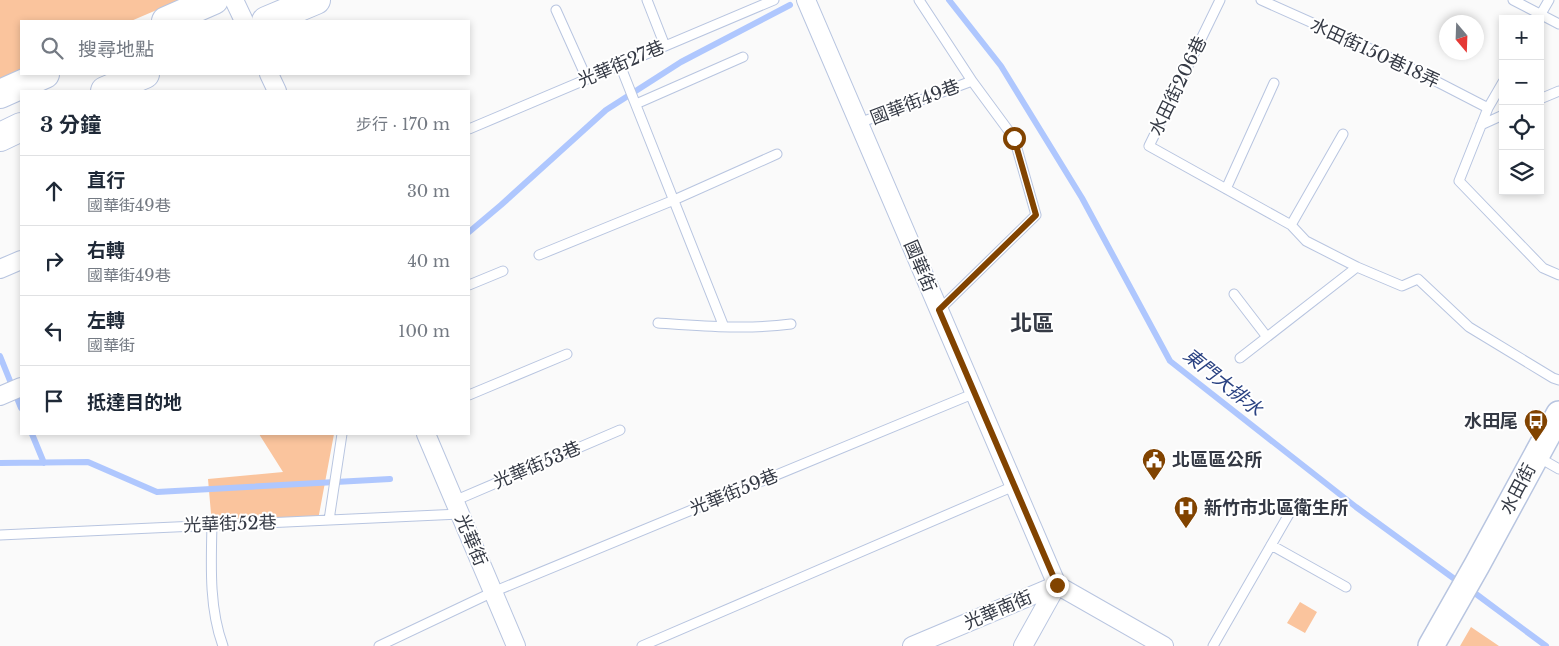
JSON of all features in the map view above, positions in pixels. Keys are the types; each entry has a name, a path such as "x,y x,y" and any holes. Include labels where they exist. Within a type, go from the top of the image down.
{"main road":[{"path":"168,20 214,0"},
{"path":"268,20 316,0"},
{"path":"0,94 43,75"},
{"path":"107,90 143,75"},
{"path":"0,137 20,128"}],"street":[{"path":"234,0 244,20"},
{"name":"國華街","path":"806,0 1057,585"},
{"path":"269,75 277,90"},
{"path":"0,270 20,260"},
{"name":"水田街","path":"1431,646 1559,414"},
{"name":"光華街","path":"426,435 516,646"},
{"path":"1023,646 1057,585 1164,646"},
{"name":"光華南街","path":"912,646 1057,585"}],"lane":[{"path":"647,0 665,46"},
{"name":"光華街27巷","path":"470,129 774,0"},
{"name":"國華街49巷","path":"919,0 972,81 1014,138 1036,215 939,310"},
{"name":"水田街206巷","path":"1220,0 1149,146 1291,225 1306,241 1357,267 1402,286 1418,279 1469,327 1559,380"},
{"name":"水田街150巷18弄","path":"1261,0 1391,58 1488,108"},
{"path":"1513,0 1536,15"},
{"path":"1540,15 1550,0"},
{"path":"556,10 586,79"},
{"path":"1544,19 1559,24"},
{"path":"636,104 742,57"},
{"path":"620,65 724,327"},
{"name":"國華街49巷","path":"859,123 972,81"},
{"path":"1226,189 1274,83"},
{"path":"1499,89 1488,108 1459,182 1543,268 1559,276"},
{"path":"1544,97 1559,90"},
{"path":"1481,125 1499,117"},
{"path":"1291,225 1343,134"},
{"path":"539,255 674,200 777,154"},
{"path":"1240,358 1357,267"},
{"path":"470,285 503,271"},
{"path":"1234,294 1267,337"},
{"path":"658,323 766,328 791,324"},
{"path":"470,395 567,354"},
{"name":"光華街59巷","path":"379,646 493,592 974,393"},
{"name":"光華街53巷","path":"457,507 620,430"},
{"path":"329,520 342,435"},
{"path":"1536,456 1559,469"},
{"path":"642,646 1014,486"},
{"name":"光華街52巷","path":"0,535 329,520 457,507"},
{"path":"1213,646 1289,514"},
{"path":"212,525 211,574 216,628 222,646"},
{"path":"1271,545 1346,587"}],"shaded area":[{"path":"0,0 180,0 133,20 20,20 20,69 0,79"},
{"path":"260,435 334,435 318,520 212,525 208,479 283,472"},
{"path":"1300,602 1317,612 1305,633 1287,623"},
{"path":"1471,627 1499,646 1460,646"}],"waterway":[{"name":"東門大排水","path":"949,0 1001,66 1082,198 1170,361 1356,507 1460,583"},
{"path":"470,231 606,110 681,62 790,5"},
{"path":"0,356 20,406"},
{"path":"32,435 44,463"},
{"path":"0,463 88,462 157,492 390,479"},
{"name":"東門大排水","path":"1468,588 1546,646"}],"place":[{"name":"水田尾","path":"1536,442"},
{"name":"北區區公所","path":"1154,481"},
{"name":"新竹市北區衛生所","path":"1186,529"}],"district":[{"name":"北區","path":"1032,323"}],"route":[{"path":"1014,138 1036,215 939,310 1057,585"}]}
